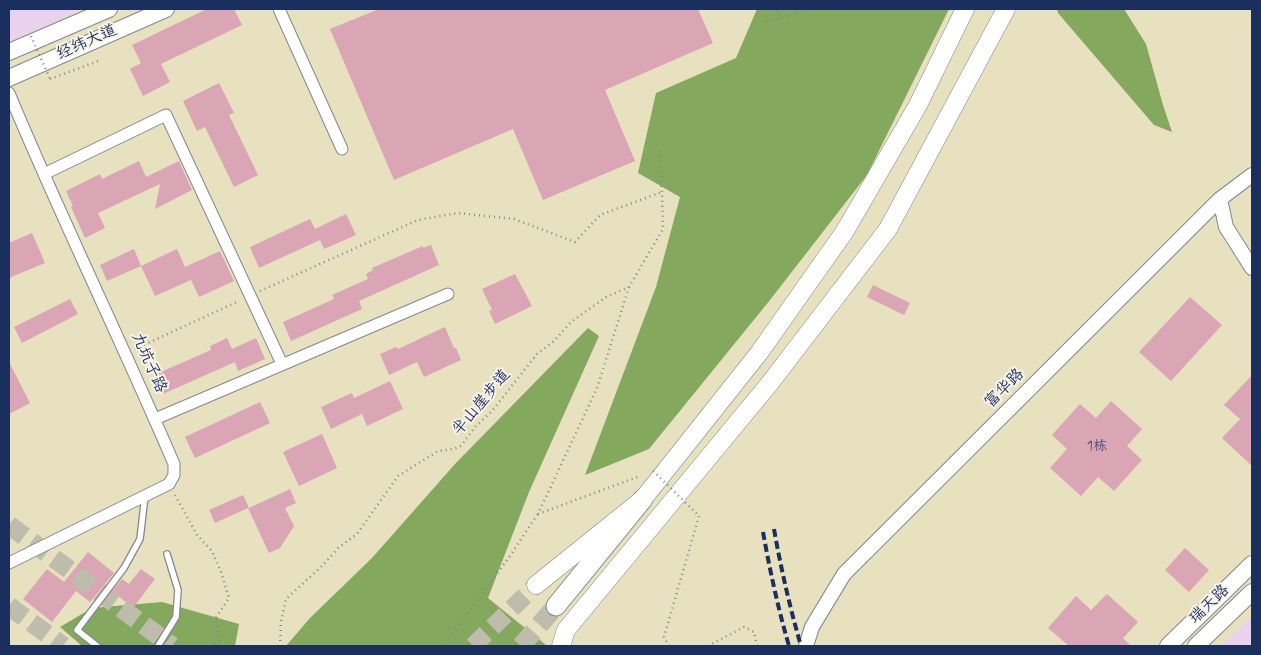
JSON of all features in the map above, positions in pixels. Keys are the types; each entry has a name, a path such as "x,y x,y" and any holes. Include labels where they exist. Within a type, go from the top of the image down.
{"highway":[{"path":"556,606 643,499"}],"main road":[{"name":"经纬大道","path":"9,52 109,9"},
{"name":"经纬大道","path":"9,78 166,9"},
{"path":"536,585 643,499 759,353 845,231 918,105 965,9"},
{"path":"561,646 566,630 770,383 888,229 1006,9"},
{"name":"瑞天路","path":"1168,646 1252,564"},
{"name":"瑞天路","path":"1196,646 1252,592"}],"street":[{"path":"278,9 342,149"},
{"name":"九坑子路","path":"9,93 174,464 174,475 169,484"},
{"path":"44,174 166,115 282,364"},
{"name":"富华路","path":"806,646 812,626 844,574 1220,199 1252,176"},
{"path":"1220,199 1226,227 1252,268"},
{"path":"155,419 448,294"},
{"path":"9,563 169,484"}],"lane":[{"path":"97,646 77,630 124,568 140,539 145,496"},
{"path":"158,646 176,617 178,590 167,554"}],"path":[{"path":"767,22 807,9"},
{"path":"777,10 780,18"},
{"path":"31,36 50,78 101,60"},
{"path":"446,646 450,635 510,556 538,514 596,388 629,287 663,229 660,151"},
{"path":"126,353 418,220 457,213 514,219 575,242 600,215 662,192"},
{"name":"半山崖步道","path":"280,646 281,622 286,599 322,566 338,548 357,534 398,476 438,452 461,446 476,426 492,412 537,354 554,341 570,322 606,297 629,287"},
{"path":"653,471 700,516 664,637 669,646"},
{"path":"538,514 644,475"},
{"path":"169,484 197,535 212,551 229,598 215,619 220,639 213,646"},
{"path":"708,646 744,627 754,632 757,646"}],"shaded area":[{"path":"9,9 83,9 9,42"},
{"path":"1252,616 1252,646 1220,646"}],"green space":[{"path":"757,9 949,9 867,175 770,300 649,449 585,475 656,287 680,197 638,173 656,93 736,58"},
{"path":"1057,9 1124,9 1146,44 1172,132 1154,125 1058,13"},
{"path":"588,328 599,336 529,492 488,598 546,646 286,646 310,618 372,558 455,464"},
{"path":"162,602 239,624 235,646 82,646 60,627 92,608"}],"building":[{"path":"207,9 234,9 242,25 161,64 170,82 143,96 130,69 141,63 132,45"},
{"path":"379,9 698,9 713,43 605,90 635,161 543,200 513,129 394,180 330,29"},
{"path":"219,83 234,113 229,115 258,175 234,187 205,127 197,131 183,101"},
{"path":"139,161 146,177 179,161 192,190 155,209 160,184 98,213 105,228 85,238 66,191 100,174 102,179"},
{"path":"346,214 356,235 324,249 320,240 259,268 250,247 310,219 315,229"},
{"path":"32,233 45,263 9,278 9,243"},
{"path":"431,245 439,265 359,301 362,309 291,341 283,322 334,299 332,295 368,279 366,274 373,270 372,268 423,246 423,248"},
{"path":"134,249 141,266 107,281 100,265"},
{"path":"177,249 185,267 220,251 234,281 199,297 191,280 155,296 141,266"},
{"path":"515,274 532,306 495,324 489,311 492,310 482,289"},
{"path":"873,285 910,303 904,315 867,297"},
{"path":"1190,297 1222,325 1171,381 1139,352"},
{"path":"70,299 78,314 22,343 14,327"},
{"path":"445,327 461,360 424,377 417,362 389,375 380,354 396,347 398,349"},
{"path":"227,338 232,349 256,338 265,359 238,371 235,362 163,394 154,375 211,350 210,346"},
{"path":"9,362 30,403 9,414"},
{"path":"1252,375 1252,466 1222,438 1240,419 1224,405"},
{"path":"390,381 403,409 367,426 362,414 331,429 321,407 352,393 354,398"},
{"path":"1111,401 1142,429 1127,446 1142,460 1114,491 1098,477 1081,496 1050,468 1067,449 1052,435 1080,404 1096,418"},
{"path":"260,402 270,423 195,458 185,437"},
{"path":"322,434 337,468 299,486 283,452"},
{"path":"290,489 296,503 285,508 294,526 280,548 269,553 248,508 215,523 209,510 243,495 249,508"},
{"path":"1185,548 1209,570 1189,592 1165,570"},
{"path":"88,552 114,573 90,602 76,591 52,622 23,599 47,569 64,582"},
{"path":"141,569 155,579 133,608 112,591 122,579 129,584"},
{"path":"1107,594 1138,622 1123,638 1131,646 1069,646 1048,628 1076,596 1091,610"}],"tunnel":[{"path":"9,525 172,646"},
{"path":"473,646 536,585"},
{"path":"9,606 63,646"},
{"path":"521,646 556,606"}],"railway":[{"path":"774,529 786,588 801,646"},
{"path":"763,532 774,589 789,646"}]}
